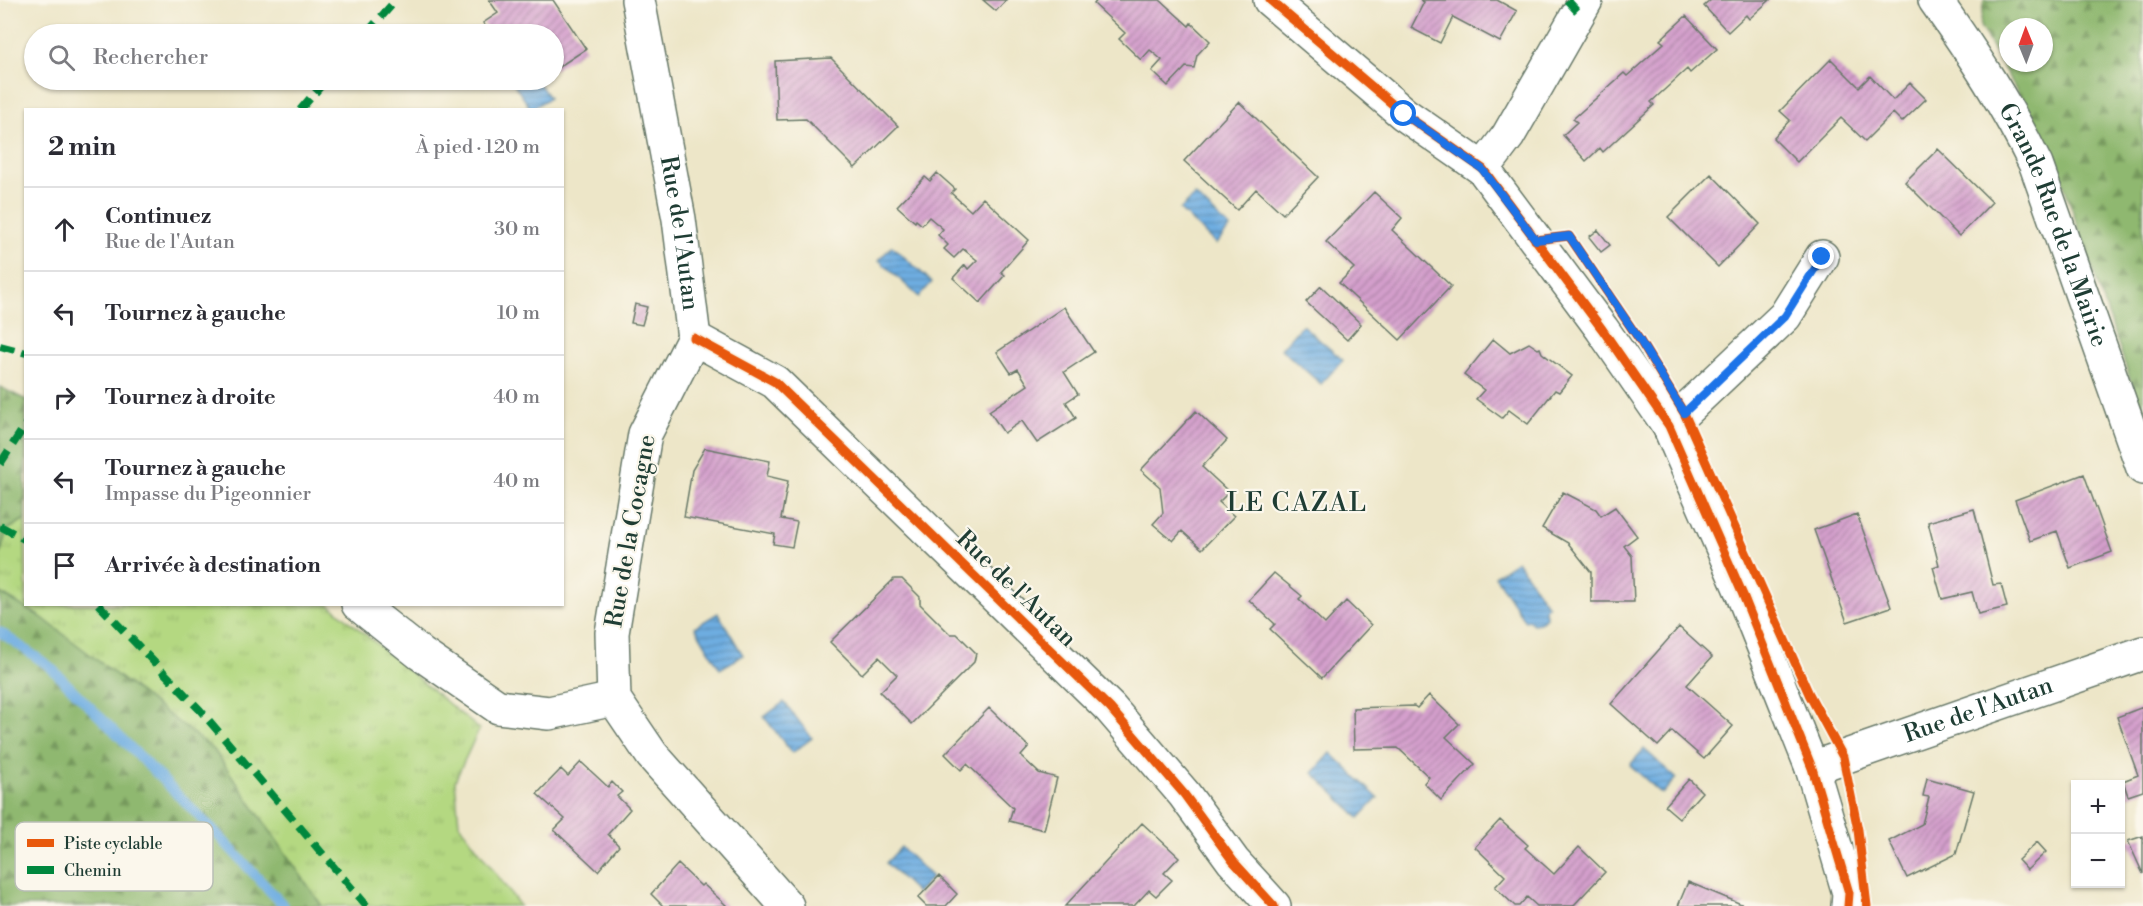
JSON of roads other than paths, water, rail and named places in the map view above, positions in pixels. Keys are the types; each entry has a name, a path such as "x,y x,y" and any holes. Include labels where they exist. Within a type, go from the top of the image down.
{"street":[{"name":"Rue de l'Autan","path":"638,0 679,219 694,338 775,382 1110,708 1184,794 1233,861 1274,906"},
{"path":"1270,0 1404,114 1482,169 1602,329 1669,426 1743,595 1812,768 1849,893 1848,906"},
{"path":"1482,169 1508,136 1586,0"},
{"name":"Grande Rue de la Mairie","path":"1935,0 1981,65 2013,118 2036,165 2143,468"},
{"path":"1669,426 1785,316 1822,257"},
{"name":"Rue de la Cocagne","path":"614,699 612,633 645,434 694,338"},
{"path":"361,606 421,654 498,707 549,713 614,699 652,755 788,906"},
{"name":"Rue de l'Autan","path":"1812,768 2143,652"}],"water":[{"path":"518,90 544,90 549,98 530,108"},
{"path":"1195,195 1230,228 1216,244 1180,210"},
{"path":"892,246 932,282 919,297 879,260"},
{"path":"1302,325 1343,360 1321,384 1281,349"},
{"path":"1517,561 1548,606 1545,608 1546,617 1540,623 1533,624 1528,620 1525,621 1495,576"},
{"path":"718,613 743,655 720,669 695,627"},
{"path":"784,702 812,738 792,753 764,717"},
{"path":"1644,749 1676,778 1662,794 1630,765"},
{"path":"1331,753 1378,798 1359,818 1313,773"},
{"path":"901,847 932,877 917,893 886,863"}],"waterway":[{"path":"0,632 49,666 205,822"},
{"path":"213,830 284,906"}],"district":[{"name":"LE CAZAL","path":"1297,503"}]}
